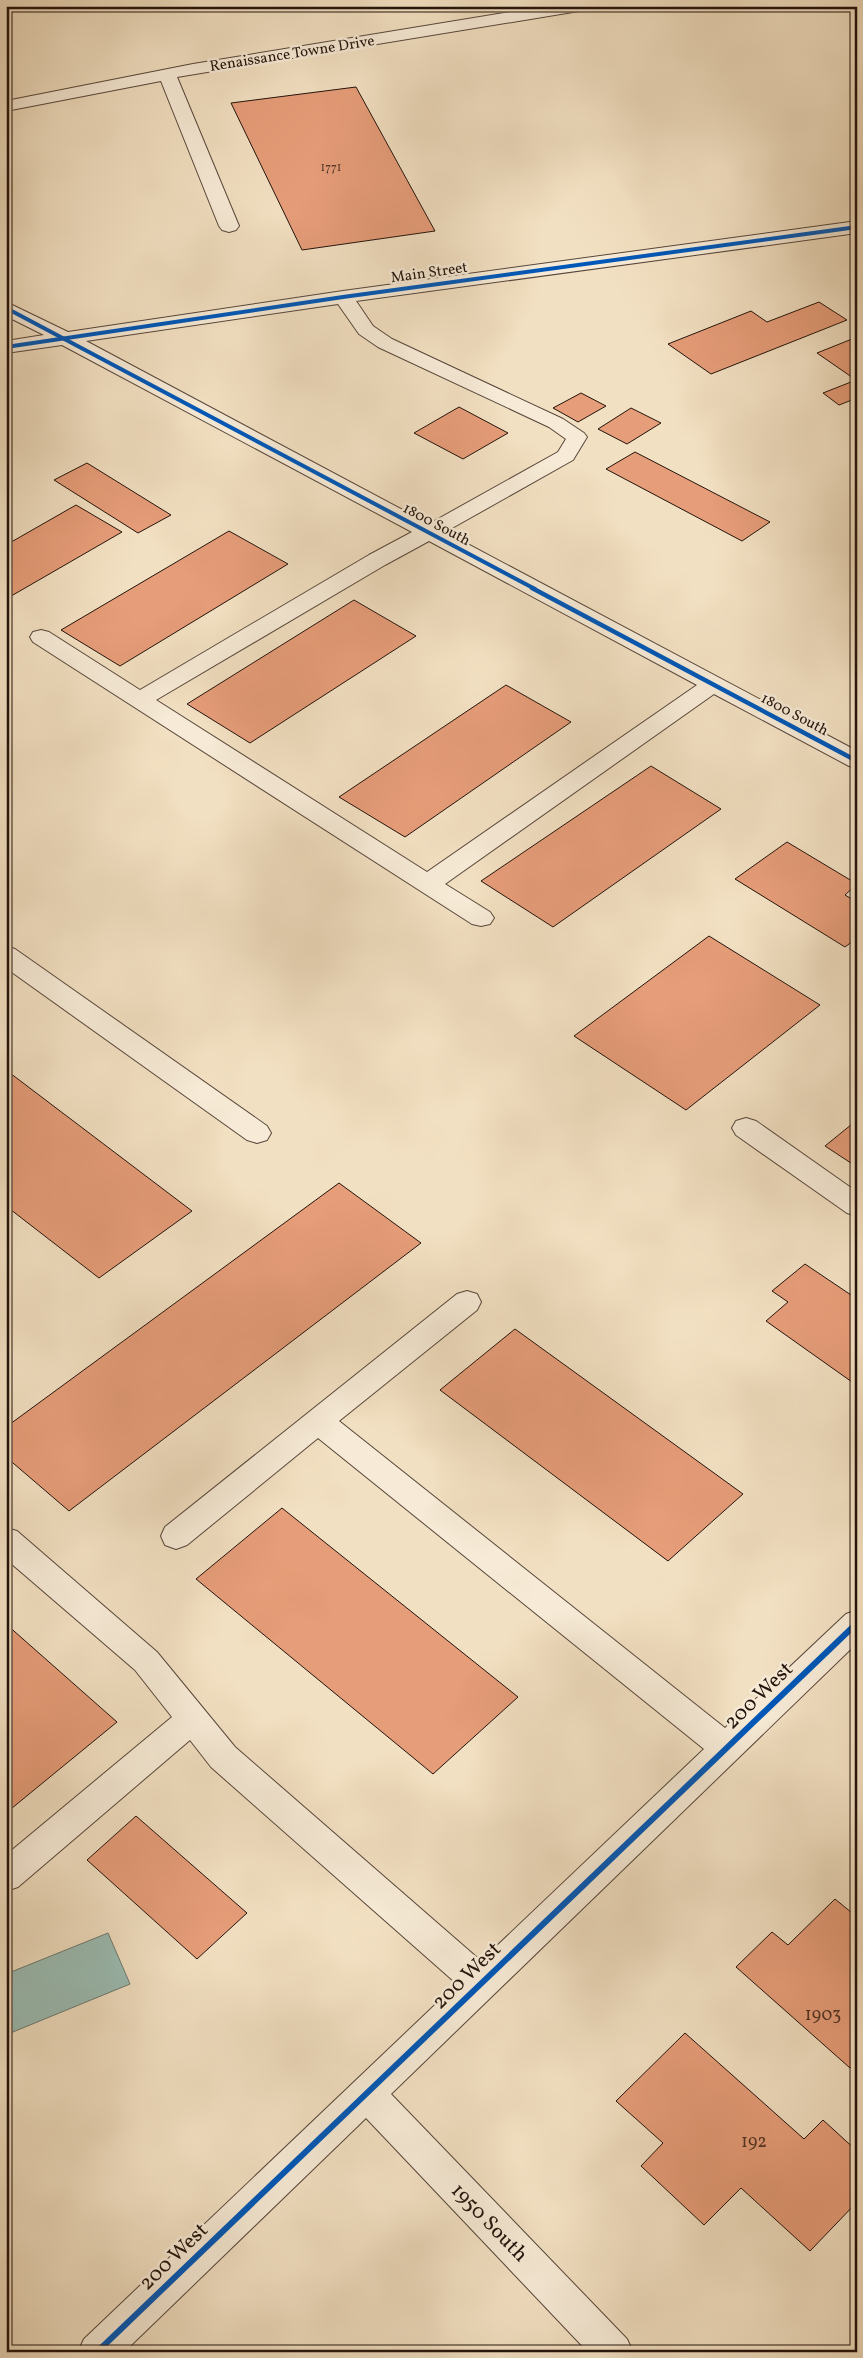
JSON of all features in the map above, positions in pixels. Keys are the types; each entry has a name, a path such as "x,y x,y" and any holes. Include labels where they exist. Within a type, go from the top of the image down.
{"street":[{"name":"Renaissance Towne Drive","path":"6,106 167,74 579,6"},
{"path":"167,74 229,226"},
{"name":"Main Street","path":"6,347 343,297 857,227"},
{"path":"140,700 369,565 566,456 577,437 556,423 385,343 366,330 343,297"},
{"name":"1800 South","path":"6,308 857,761"},
{"path":"41,637 481,918"},
{"path":"428,884 713,684"},
{"path":"6,955 257,1133"},
{"path":"746,1128 857,1206"},
{"path":"176,1536 467,1302"},
{"path":"319,1422 726,1748"},
{"path":"6,1540 146,1661 223,1757 481,1983"},
{"name":"200 West","path":"97,2352 857,1623"},
{"path":"6,1876 192,1719"},
{"name":"1950 South","path":"366,2093 614,2352"}],"water":[{"path":"108,1933 130,1984 8,2034 6,2028 6,1974"}],"building":[{"path":"356,87 435,231 302,250 231,103"},
{"path":"819,302 847,320 711,374 668,344 751,311 767,322"},
{"path":"857,337 857,398 839,405 823,393 856,380 817,353"},
{"path":"581,393 606,406 578,422 553,408"},
{"path":"459,407 508,433 463,459 414,433"},
{"path":"631,408 661,423 627,444 598,429"},
{"path":"635,452 770,522 742,541 606,469"},
{"path":"87,463 171,515 138,533 54,480"},
{"path":"76,505 122,532 6,599 6,545"},
{"path":"229,531 288,564 120,666 61,630"},
{"path":"354,600 416,636 250,743 187,704"},
{"path":"506,685 571,722 405,837 339,797"},
{"path":"651,766 721,809 553,927 481,881"},
{"path":"787,842 857,884 845,895 857,902 857,938 845,947 735,879"},
{"path":"709,936 820,1005 686,1110 574,1036"},
{"path":"6,1070 192,1211 99,1278 6,1206"},
{"path":"857,1120 857,1167 825,1146"},
{"path":"339,1183 421,1243 69,1511 6,1457 6,1427"},
{"path":"805,1264 857,1299 857,1377 852,1382 766,1321 788,1302 772,1291"},
{"path":"515,1329 743,1494 668,1561 440,1390"},
{"path":"282,1508 518,1697 433,1774 196,1579"},
{"path":"6,1624 117,1722 6,1813"},
{"path":"136,1816 247,1913 197,1959 87,1860"},
{"path":"835,1899 857,1917 857,2062 850,2068 736,1967 772,1932 788,1945"},
{"path":"685,2033 804,2139 823,2120 857,2151 857,2202 810,2251 741,2188 704,2225 641,2166 663,2143 616,2101"}],"cycle path":[{"path":"6,347 343,297 857,227"},
{"path":"6,308 857,761"},
{"path":"97,2352 857,1623"}]}
